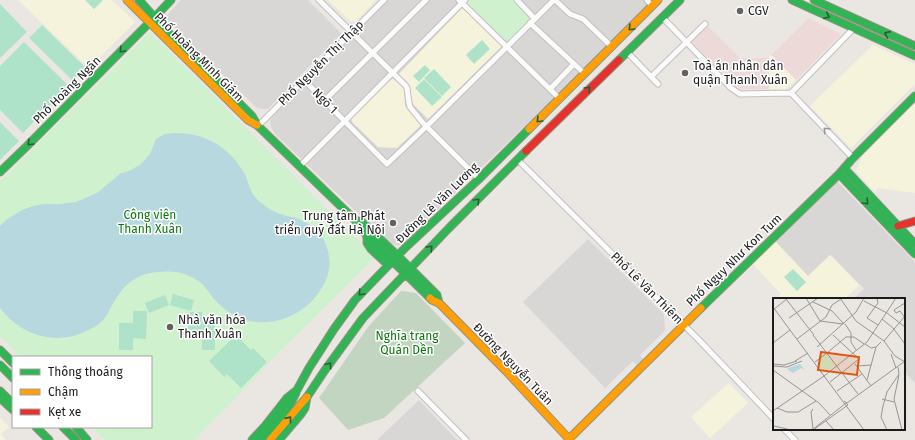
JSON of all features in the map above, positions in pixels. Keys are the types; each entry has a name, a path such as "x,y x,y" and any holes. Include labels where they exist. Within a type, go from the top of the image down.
{"main road":[{"name":"Phố Hoàng Minh Giám","path":"127,0 248,120 258,126 355,220 367,236 389,253"},
{"name":"Phố Hoàng Minh Giám","path":"139,0 163,27 252,116 258,126"},
{"path":"155,17 171,0"},
{"name":"Đường Lê Văn Lương","path":"252,440 266,426 287,398 297,390 309,368 355,300 393,261 560,99 658,0"},
{"path":"270,440 307,397 363,318 379,300 590,87 680,0"},
{"path":"792,0 915,56"},
{"path":"814,0 915,46"},
{"path":"854,28 859,21"},
{"name":"Phố Hoàng Ngân","path":"0,172 149,23"},
{"name":"Phố Ngụy Như Kon Tum","path":"569,440 684,325 839,174 915,96"},
{"path":"844,168 915,244"},
{"path":"839,174 915,254"},
{"name":"Phố Hoàng Minh Giám","path":"355,220 362,222 389,253 393,261"},
{"path":"898,226 915,221"},
{"path":"367,236 367,243 371,249 393,261"},
{"name":"Đường Nguyễn Tuân","path":"393,261 408,271 437,295 439,303 506,371 569,440"},
{"path":"0,350 12,362"},
{"path":"0,358 12,370"},
{"path":"0,365 12,377"},
{"path":"0,384 12,396"},
{"path":"261,440 290,405 297,390"},
{"path":"0,391 12,403"},
{"path":"279,440 305,408 307,397"},
{"path":"0,398 12,409"},
{"path":"31,428 43,440"},
{"path":"37,428 49,440"},
{"path":"44,428 56,440"},
{"path":"64,428 76,440"},
{"path":"70,428 80,440"},
{"path":"77,428 87,440"}],"street":[{"path":"319,0 393,72 407,88 410,107 479,179"},
{"name":"Phố Nguyễn Thị Thập","path":"258,126 305,81 384,0"},
{"path":"324,101 426,0"},
{"path":"517,0 535,19"},
{"path":"427,126 554,0 570,14 583,19 612,46"},
{"path":"647,0 652,6"},
{"path":"300,166 462,1 506,47 560,99"},
{"path":"662,17 731,88 740,94 791,93 854,28"},
{"path":"530,23 585,74"},
{"path":"651,77 705,24"},
{"path":"626,52 658,84"},
{"path":"550,89 574,64"},
{"name":"Ngõ 1","path":"305,81 387,164 427,126"},
{"path":"791,93 853,158"},
{"name":"Phố Lê Văn Thiêm","path":"518,160 684,325 773,418"},
{"path":"418,391 466,440"},
{"path":"785,430 795,440"}],"shaded area":[{"path":"18,0 112,0 135,22 89,68"},
{"path":"181,0 308,0 341,34 268,109 257,108 167,20 167,15"},
{"path":"328,0 376,0 355,22 350,21"},
{"path":"387,0 645,0 648,4 577,76 405,241 400,245 395,245 389,243 275,134 271,127 270,121 273,116"},
{"path":"464,6 502,46 428,119 413,104 407,82 399,74"},
{"path":"809,18 841,34 796,80 771,55"},
{"path":"707,25 740,58 766,58 769,56 769,89 742,89 734,84 691,41"},
{"path":"873,45 915,64 915,84 851,148 810,106"},
{"path":"771,55 796,80 785,90 769,89 769,56"},
{"path":"392,79 404,88 405,106 420,126 397,148 378,147 353,123 351,119"},
{"path":"915,103 915,193 878,188 875,192 856,171 863,154"},
{"path":"836,180 915,262 915,383 905,373 905,298 854,298 864,289 831,255 808,276 774,240"},
{"path":"588,239 664,314 665,331 640,355 645,361 638,367 633,361 605,388 523,302"},
{"path":"774,240 808,276 830,255 859,285 846,298 777,298 781,294 751,262"},
{"path":"729,383 748,403 710,438 691,417"},
{"path":"419,400 457,440 377,440"},
{"path":"0,418 9,427 1,434 6,440 0,440"}],"green space":[{"path":"85,0 103,0 94,9"},
{"path":"465,0 517,0 535,19 506,47 462,3"},
{"path":"0,4 27,32 0,58"},
{"path":"42,25 86,68 73,81 29,38"},
{"name":"Công viên Thanh Xuân","path":"150,32 375,257 283,348 195,440 105,440 93,428 152,428 152,356 20,356 0,337 0,181"},
{"path":"482,40 490,49 474,64 466,55"},
{"path":"24,42 69,86 23,133 0,110 0,66"},
{"path":"425,65 430,70 419,82 413,76"},
{"path":"434,69 451,87 442,96 424,78"},
{"path":"424,79 442,97 432,106 415,88"},
{"path":"0,122 19,141 0,160"},
{"path":"793,269 806,282 797,291 784,277"},
{"name":"Nghĩa trang Quán Dền","path":"401,291 416,293 465,343 384,418 348,430 319,398 368,327"},
{"path":"173,294 194,300 191,311 170,305"},
{"path":"165,295 169,305 149,313 145,303"},
{"path":"133,311 147,311 146,339 133,338 133,350 119,350 119,323 133,323"},
{"path":"188,312 202,312 202,322 215,322 215,350 202,350 202,339 188,339"},
{"path":"236,335 251,350 253,348 267,362 241,388 227,374 224,377 209,361"}],"water":[{"path":"174,133 195,135 214,142 230,154 237,162 245,174 253,194 259,201 275,212 296,218 306,223 319,233 327,248 330,261 327,279 317,295 300,310 285,318 270,322 252,322 236,316 221,306 206,288 194,278 177,272 158,272 142,275 126,286 101,322 84,332 61,338 49,337 27,331 17,325 0,308 0,226 6,220 22,210 33,206 76,202 97,193 121,173 127,172 140,165 150,154 156,139 165,134"}],"traffic: fast":[{"path":"139,0 163,27 252,116 258,126 355,220 367,236 430,298"},
{"path":"155,17 171,0"},
{"path":"619,60 680,0"},
{"path":"792,0 915,56"},
{"path":"814,0 915,46"},
{"path":"0,172 149,23"},
{"path":"701,308 839,174 915,96"},
{"path":"252,440 287,398 297,390 334,329 355,300 405,248 479,179 529,129"},
{"path":"279,440 301,414 305,408 307,397 363,318 449,228 526,151"},
{"path":"844,168 915,244"},
{"path":"839,174 915,254"},
{"path":"355,220 362,222 398,256 437,295 439,303"},
{"path":"367,236 367,243 371,249 388,265"},
{"path":"0,350 12,362"},
{"path":"0,365 12,377"},
{"path":"0,391 12,403"},
{"path":"261,440 285,412 296,393"},
{"path":"0,398 12,409"},
{"path":"37,428 49,440"},
{"path":"64,428 76,440"},
{"path":"77,428 87,440"}],"traffic: slow":[{"path":"127,0 248,120 257,125"},
{"path":"529,129 658,0"},
{"path":"430,298 439,303 506,371 570,440"},
{"path":"568,440 701,308"},
{"path":"270,440 307,397"}],"traffic: jam":[{"path":"526,151 619,60"},
{"path":"898,226 915,221"}],"place":[{"name":"CGV","path":"740,11"},
{"name":"Toà án nhân dân quận Thanh Xuân","path":"685,73"},
{"name":"Trung tâm Phát triển quỹ đất Hà Nội","path":"393,223"},
{"name":"Nhà văn hóa Thanh Xuân","path":"170,327"}]}
